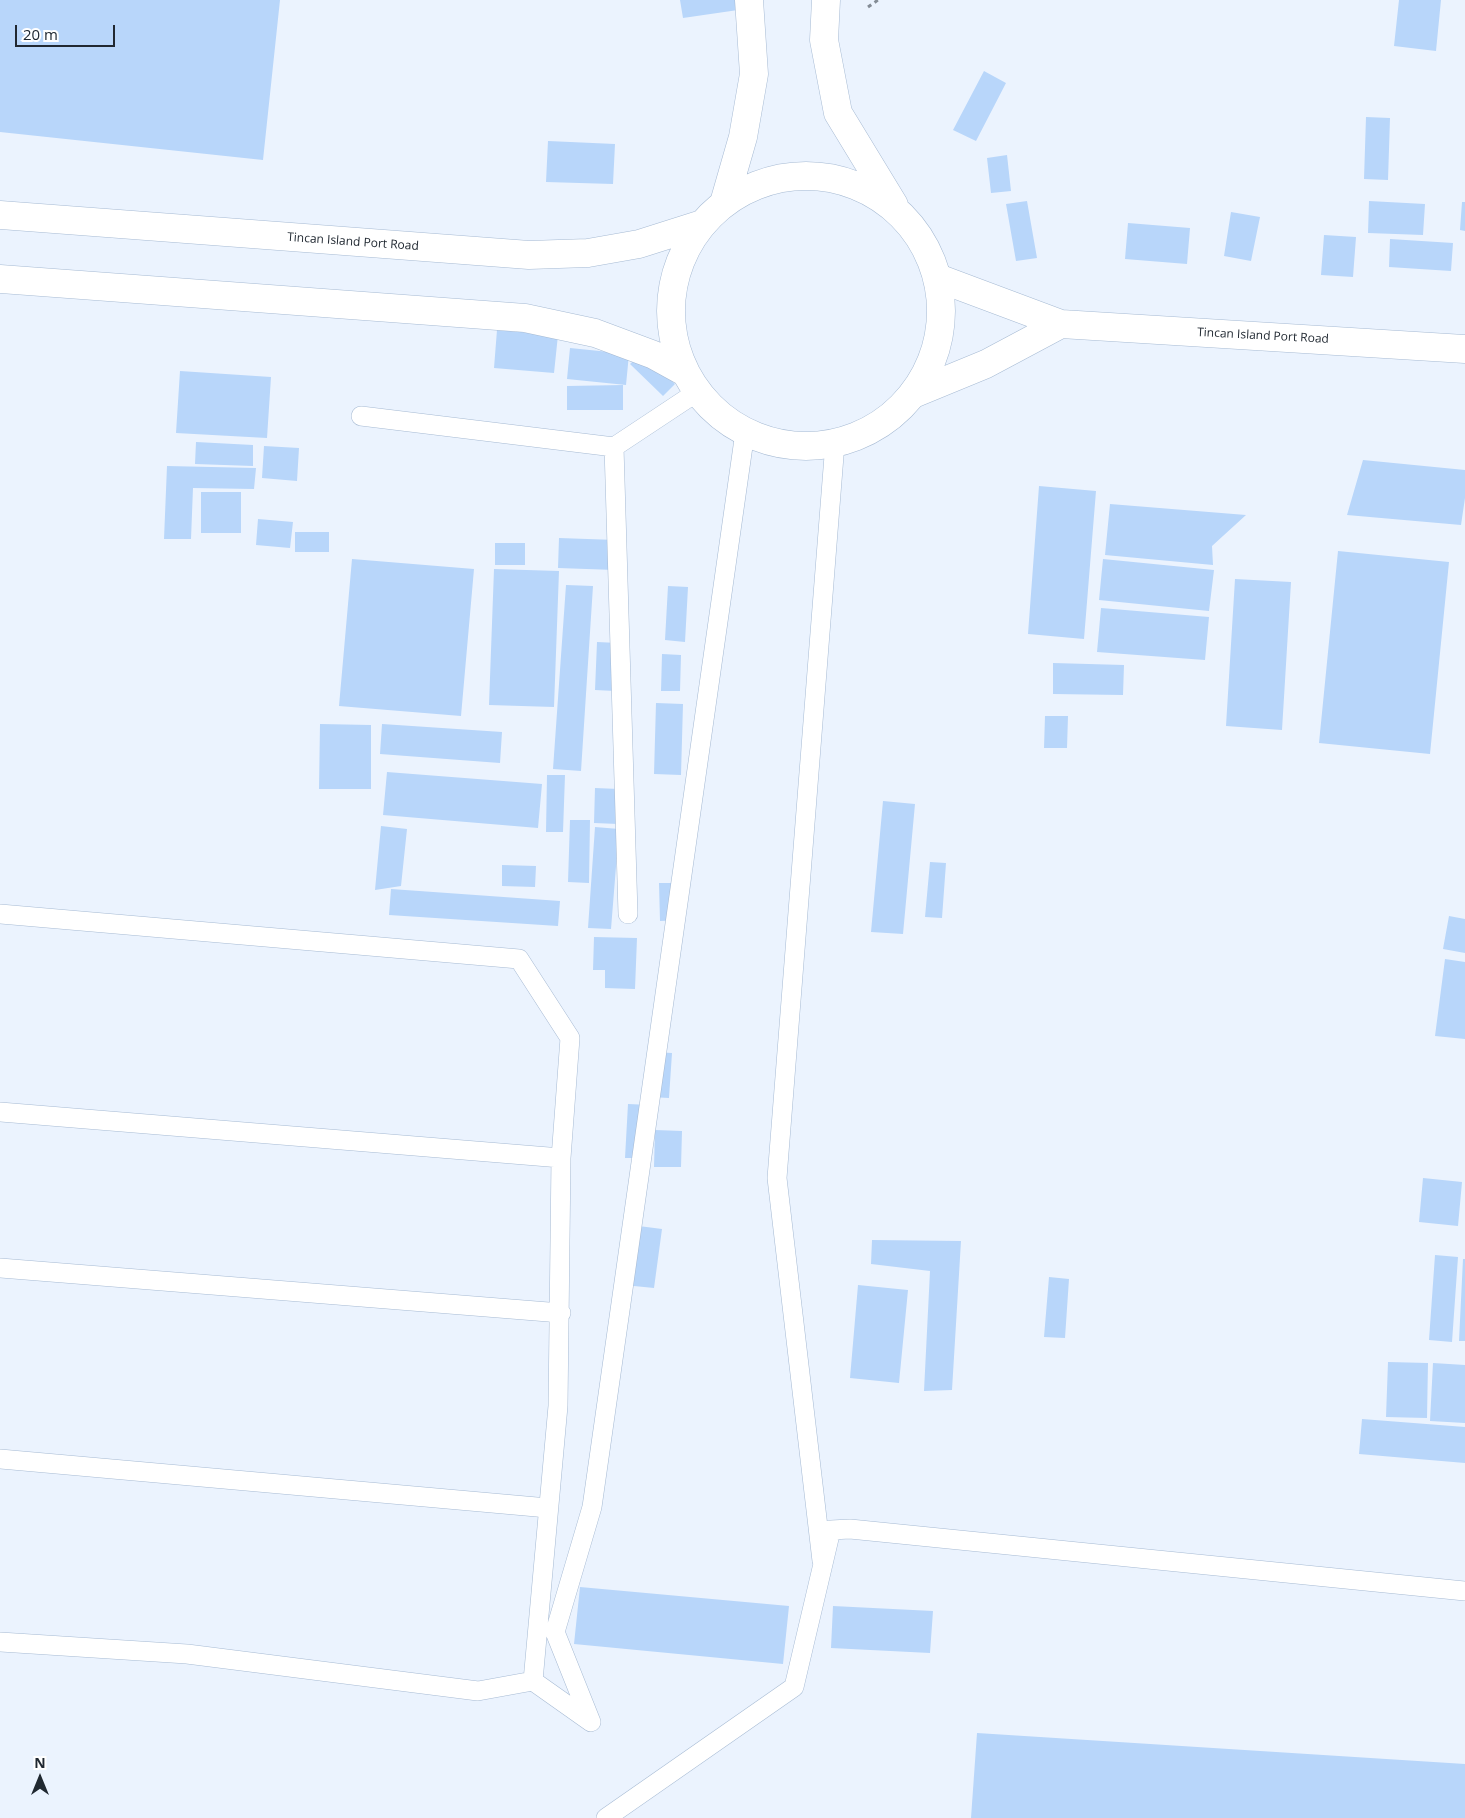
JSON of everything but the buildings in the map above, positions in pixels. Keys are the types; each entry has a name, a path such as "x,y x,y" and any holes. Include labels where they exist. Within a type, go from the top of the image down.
{"street":[{"path":"724,203 743,137 754,74 750,0"},
{"path":"0,279 525,318 595,333 654,356 690,382 727,422 766,441 812,446 835,444 878,426 897,411 913,394 926,374 936,351 941,327 941,310 938,278 929,254 916,232 899,213 838,113 824,40 826,0"},
{"path":"690,382 674,347 670,321 671,295 676,269 687,245 702,224 724,203 748,189 773,180 800,176 827,177 853,184 877,196 899,213"},
{"name":"Tincan Island Port Road","path":"0,215 529,255 588,252 639,244 702,224"},
{"name":"Tincan Island Port Road","path":"938,278 1061,324 1465,349"},
{"path":"913,394 986,364 1061,324"}],"lane":[{"path":"361,416 614,447 690,382"},
{"path":"0,1642 187,1654 478,1691 533,1681 591,1722 555,1632 592,1507 746,432"},
{"path":"822,1561 777,1178 835,444"},
{"path":"614,447 628,914"},
{"path":"0,914 518,959 570,1038 561,1158 561,1313 558,1406 533,1681"},
{"path":"0,1112 561,1158"},
{"path":"0,1268 561,1313"},
{"path":"0,1459 548,1508"},
{"path":"606,1818 794,1687 822,1561 831,1530 850,1529 1465,1591"}],"path":[{"path":"868,7 878,0"}]}
